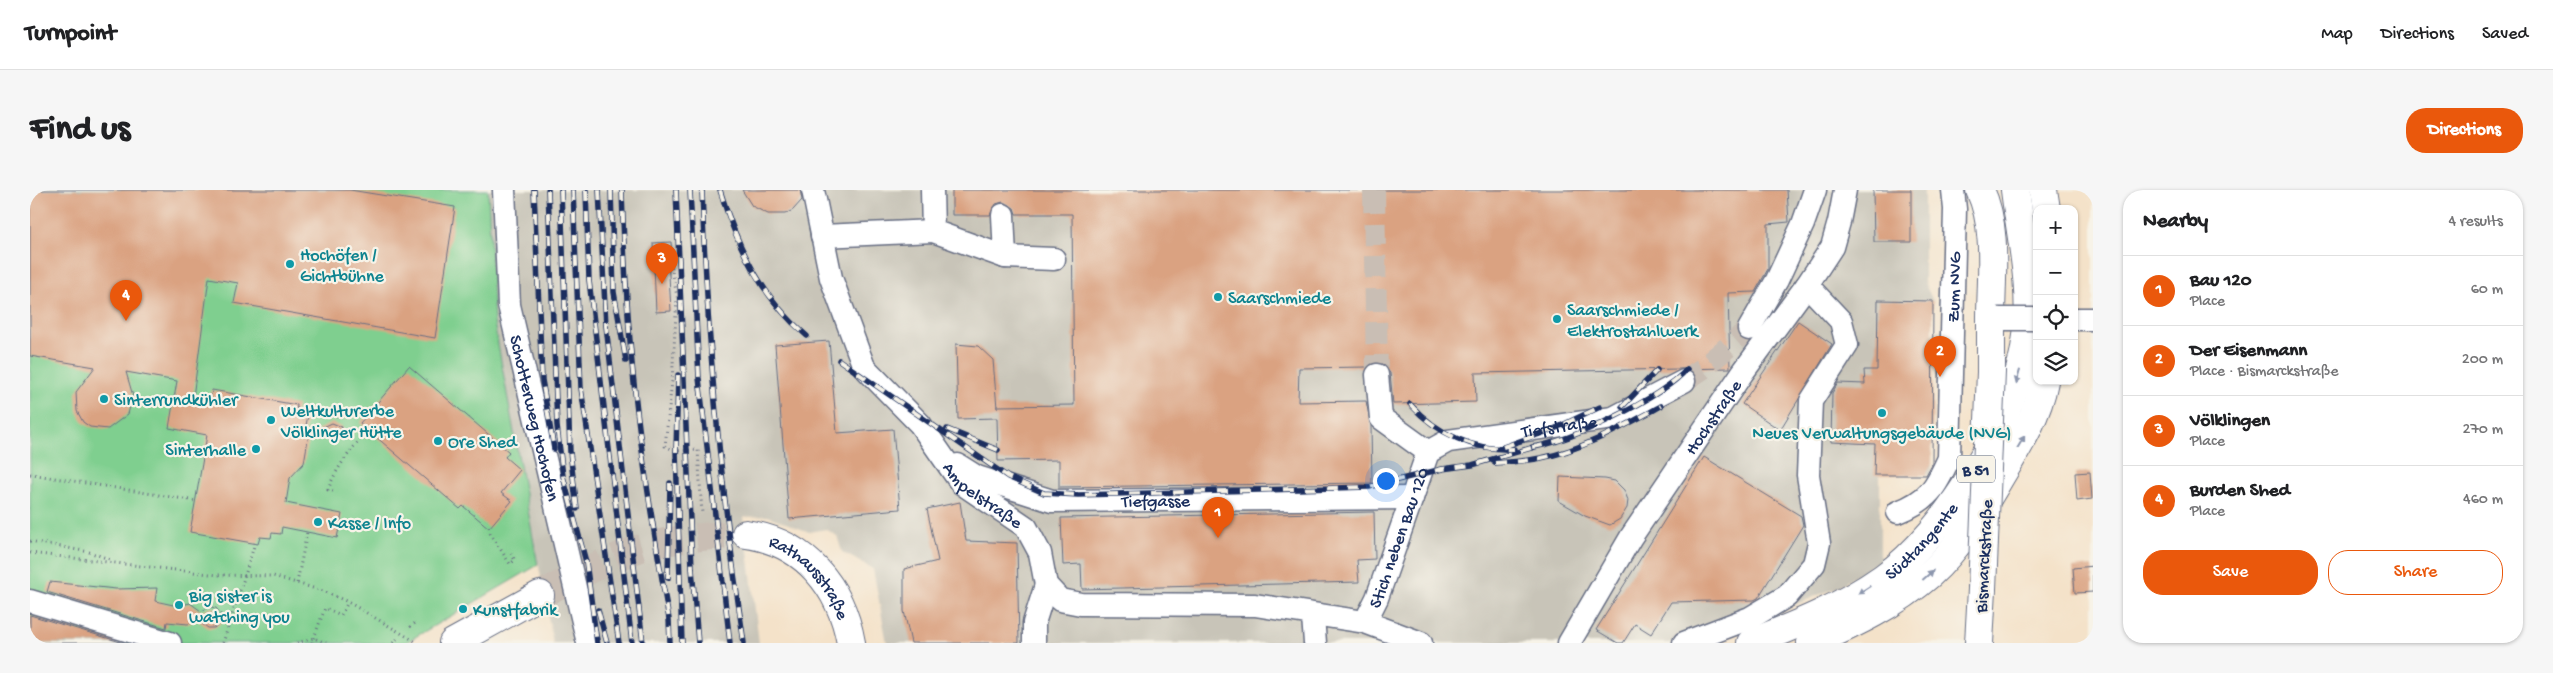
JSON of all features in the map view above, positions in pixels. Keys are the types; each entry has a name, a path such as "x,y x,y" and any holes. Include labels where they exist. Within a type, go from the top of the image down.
{"main road":[{"name":"Bismarckstraße","path":"1973,640 1982,589 1991,319 1989,215 1980,190"},
{"name":"Südtangente","path":"1751,643 1806,621 1848,600 1883,578 1900,564 1950,510 1975,471 2002,420 2019,376 2027,337 2029,305 2015,190"},
{"path":"2043,190 2045,205"},
{"name":"Südtangente","path":"1811,643 1860,621 1897,599 1931,573 1950,552 1969,527 2026,434 2043,385"},
{"name":"Rathausstraße","path":"746,534 776,542 806,561 818,572 840,603 847,620 851,643"},
{"path":"453,643 540,595"}],"street":[{"name":"Schotterweg Hochofen","path":"504,190 509,305 588,643"},
{"name":"Ampelstraße","path":"813,190 831,278 864,368 920,424 962,483 1026,527 1040,553 1046,585"},
{"path":"932,190 933,231"},
{"path":"1748,329 1777,280 1803,224 1815,190"},
{"name":"Hochstraße","path":"1569,643 1631,537 1743,372 1807,285 1832,247 1845,190"},
{"name":"Zum NVG","path":"1898,512 1916,505 1937,487 1949,458 1955,209 1953,190"},
{"path":"1003,214 1005,257"},
{"path":"822,236 933,231 1005,257 1054,259"},
{"path":"1684,643 1750,618 1787,596 1814,564 1819,543 1808,475 1811,401 1846,345 1841,322 1807,285"},
{"path":"1991,319 2033,319"},
{"path":"1376,375 1381,418 1428,452"},
{"name":"Tiefstraße","path":"1428,452 1448,441 1612,418 1684,381"},
{"name":"Stich neben Bau 120","path":"1365,622 1378,598 1428,452"},
{"name":"Tiefgasse","path":"941,454 977,477 1052,501 1412,498"},
{"path":"1034,643 1034,623 1046,585 1060,600 1081,604 1255,605 1313,616 1365,622 1421,643"},
{"path":"30,600 170,643"},
{"path":"1313,616 1315,643"}],"path":[{"path":"670,257 677,297 672,381 665,446 676,451 698,450 702,514"},
{"path":"297,409 336,416 369,413"},
{"path":"333,491 328,490 332,480 345,458 368,430"},
{"path":"30,474 196,501"},
{"path":"297,583 307,532"},
{"path":"490,533 510,564 515,560"},
{"path":"30,541 89,552 116,562"},
{"path":"223,643 255,543"},
{"path":"30,553 218,575 273,576 323,591 348,602 418,643"},
{"path":"511,554 519,566"},
{"path":"312,643 325,608 341,615 348,602"},
{"path":"410,627 418,621"},
{"path":"297,643 314,638 326,643"},
{"path":"393,643 397,639"}],"shaded area":[{"path":"488,190 1924,190 1924,282 1933,301 1932,475 1880,475 1880,560 1838,587 1701,643 887,643 873,569 842,552 837,536 826,529 809,532 768,516 744,517 759,643 553,643 494,322"}],"green space":[{"name":"Weltkulturerbe Völklinger Hütte","path":"30,190 488,190 494,322 538,565 405,643 30,643"}],"building":[{"path":"30,190 350,190 455,207 435,338 234,303 238,283 209,278 193,397 210,400 212,390 297,405 296,413 308,415 304,436 309,433 304,463 290,478 286,503 342,514 337,538 282,527 281,534 272,533 271,538 260,537 258,544 190,532 207,435 169,428 177,381 126,372 133,396 128,414 108,429 90,427 83,422 77,411 76,392 95,367 30,356"},
{"path":"742,190 800,190 802,200 793,210 785,214 768,214 752,206"},
{"path":"952,190 1787,190 1789,222 1768,224 1768,269 1755,292 1728,293 1730,368 1475,373 1476,402 1393,404 1390,373 1382,363 1375,362 1367,367 1299,368 1298,402 1366,401 1371,426 1372,483 1059,487 1059,460 998,461 997,418 958,419 956,344 978,346 993,360 997,408 997,406 1074,405 1072,214 1016,214 1014,208 1003,202 996,204 990,215 952,215"},
{"path":"1873,190 1911,190 1911,242 1874,242"},
{"path":"671,242 672,257 668,257 671,311 656,312 653,243"},
{"name":"Neues Verwaltungsgebäude (NVG)","path":"1878,300 1933,301 1932,464 1926,475 1874,475 1875,444 1831,442 1832,393 1838,383 1865,384 1864,370 1877,370"},
{"path":"1798,321 1832,344 1780,430 1742,404"},
{"path":"829,341 837,433 893,429 900,509 789,519 775,345"},
{"name":"Ore Shed","path":"409,366 509,452 505,457 520,470 501,493 512,501 489,528 463,506 460,509 360,423"},
{"path":"332,423 342,427 341,434 335,439 317,430"},
{"path":"1704,457 1801,516 1803,525 1758,598 1754,600 1671,602 1651,634 1635,624 1623,643 1618,643 1596,630"},
{"path":"2090,472 2092,499 2077,501 2075,473"},
{"path":"1560,477 1615,481 1624,490 1628,500 1627,508 1620,519 1610,525 1585,516 1559,501"},
{"path":"960,502 966,541 1017,543 1019,643 911,643 904,611 904,569 938,561 927,509"},
{"path":"1374,512 1375,559 1357,560 1359,582 1082,589 1081,564 1063,565 1061,518"},
{"path":"2093,566 2093,592 2075,593 2073,568"},
{"path":"50,582 116,589 157,588 155,601 178,606 190,603 201,611 210,607 216,608 222,616 222,622 214,628 208,628 197,620 188,624 167,622 166,628 47,592"},
{"path":"30,615 124,643 41,643 30,640"}],"tunnel":[{"path":"1374,190 1377,375"},
{"path":"1684,381 1702,369 1749,329"},
{"path":"540,595 611,560 648,546 690,538 746,534"}],"railway":[{"path":"534,190 542,380 554,449"},
{"path":"548,190 557,426 563,476 586,562 597,643"},
{"path":"561,190 570,452 577,509"},
{"path":"573,190 581,388 619,643"},
{"path":"586,190 589,280 632,643"},
{"path":"599,190 606,326 643,643"},
{"path":"611,190 614,292 626,361"},
{"path":"622,190 629,335 634,383 649,501 669,619 670,643"},
{"path":"676,190 692,568 698,643"},
{"path":"690,190 699,378 730,643"},
{"path":"702,190 707,303 716,417 728,530 744,643"},
{"path":"720,190 734,231 753,269 776,305 807,336"},
{"path":"839,360 1008,477 1044,493 1078,495 1369,487 1442,469 1472,465 1538,446"},
{"path":"1532,447 1568,437 1614,417 1658,392 1687,369"},
{"path":"1622,407 1657,370"},
{"path":"678,375 676,451 682,643"},
{"path":"1410,404 1432,424 1457,438 1485,447 1514,449"},
{"path":"1495,463 1535,459 1572,449 1603,437 1661,406"},
{"path":"1503,447 1554,429 1600,407"},
{"path":"947,429 998,450"},
{"path":"668,578 670,483"},
{"path":"598,610 607,643"}],"place":[{"name":"Hochöfen / Gichtbühne","path":"290,264"},
{"name":"Völklingen","path":"662,284"},
{"name":"Saarschmiede","path":"1218,297"},
{"name":"Saarschmiede / Elektrostahlwerk","path":"1557,319"},
{"name":"Burden Shed","path":"126,321"},
{"name":"Der Eisenmann","path":"1940,377"},
{"name":"Sinterrundkühler","path":"104,399"},
{"name":"Neues Verwaltungsgebäude (NVG)","path":"1882,413"},
{"name":"Weltkulturerbe Völklinger Hütte","path":"271,420"},
{"name":"Ore Shed","path":"438,441"},
{"name":"Sinterhalle","path":"256,449"},
{"name":"Kasse / Info","path":"318,522"},
{"name":"Bau 120","path":"1218,538"},
{"name":"Big sister is watching you","path":"179,605"},
{"name":"Kunstfabrik","path":"463,609"}]}
